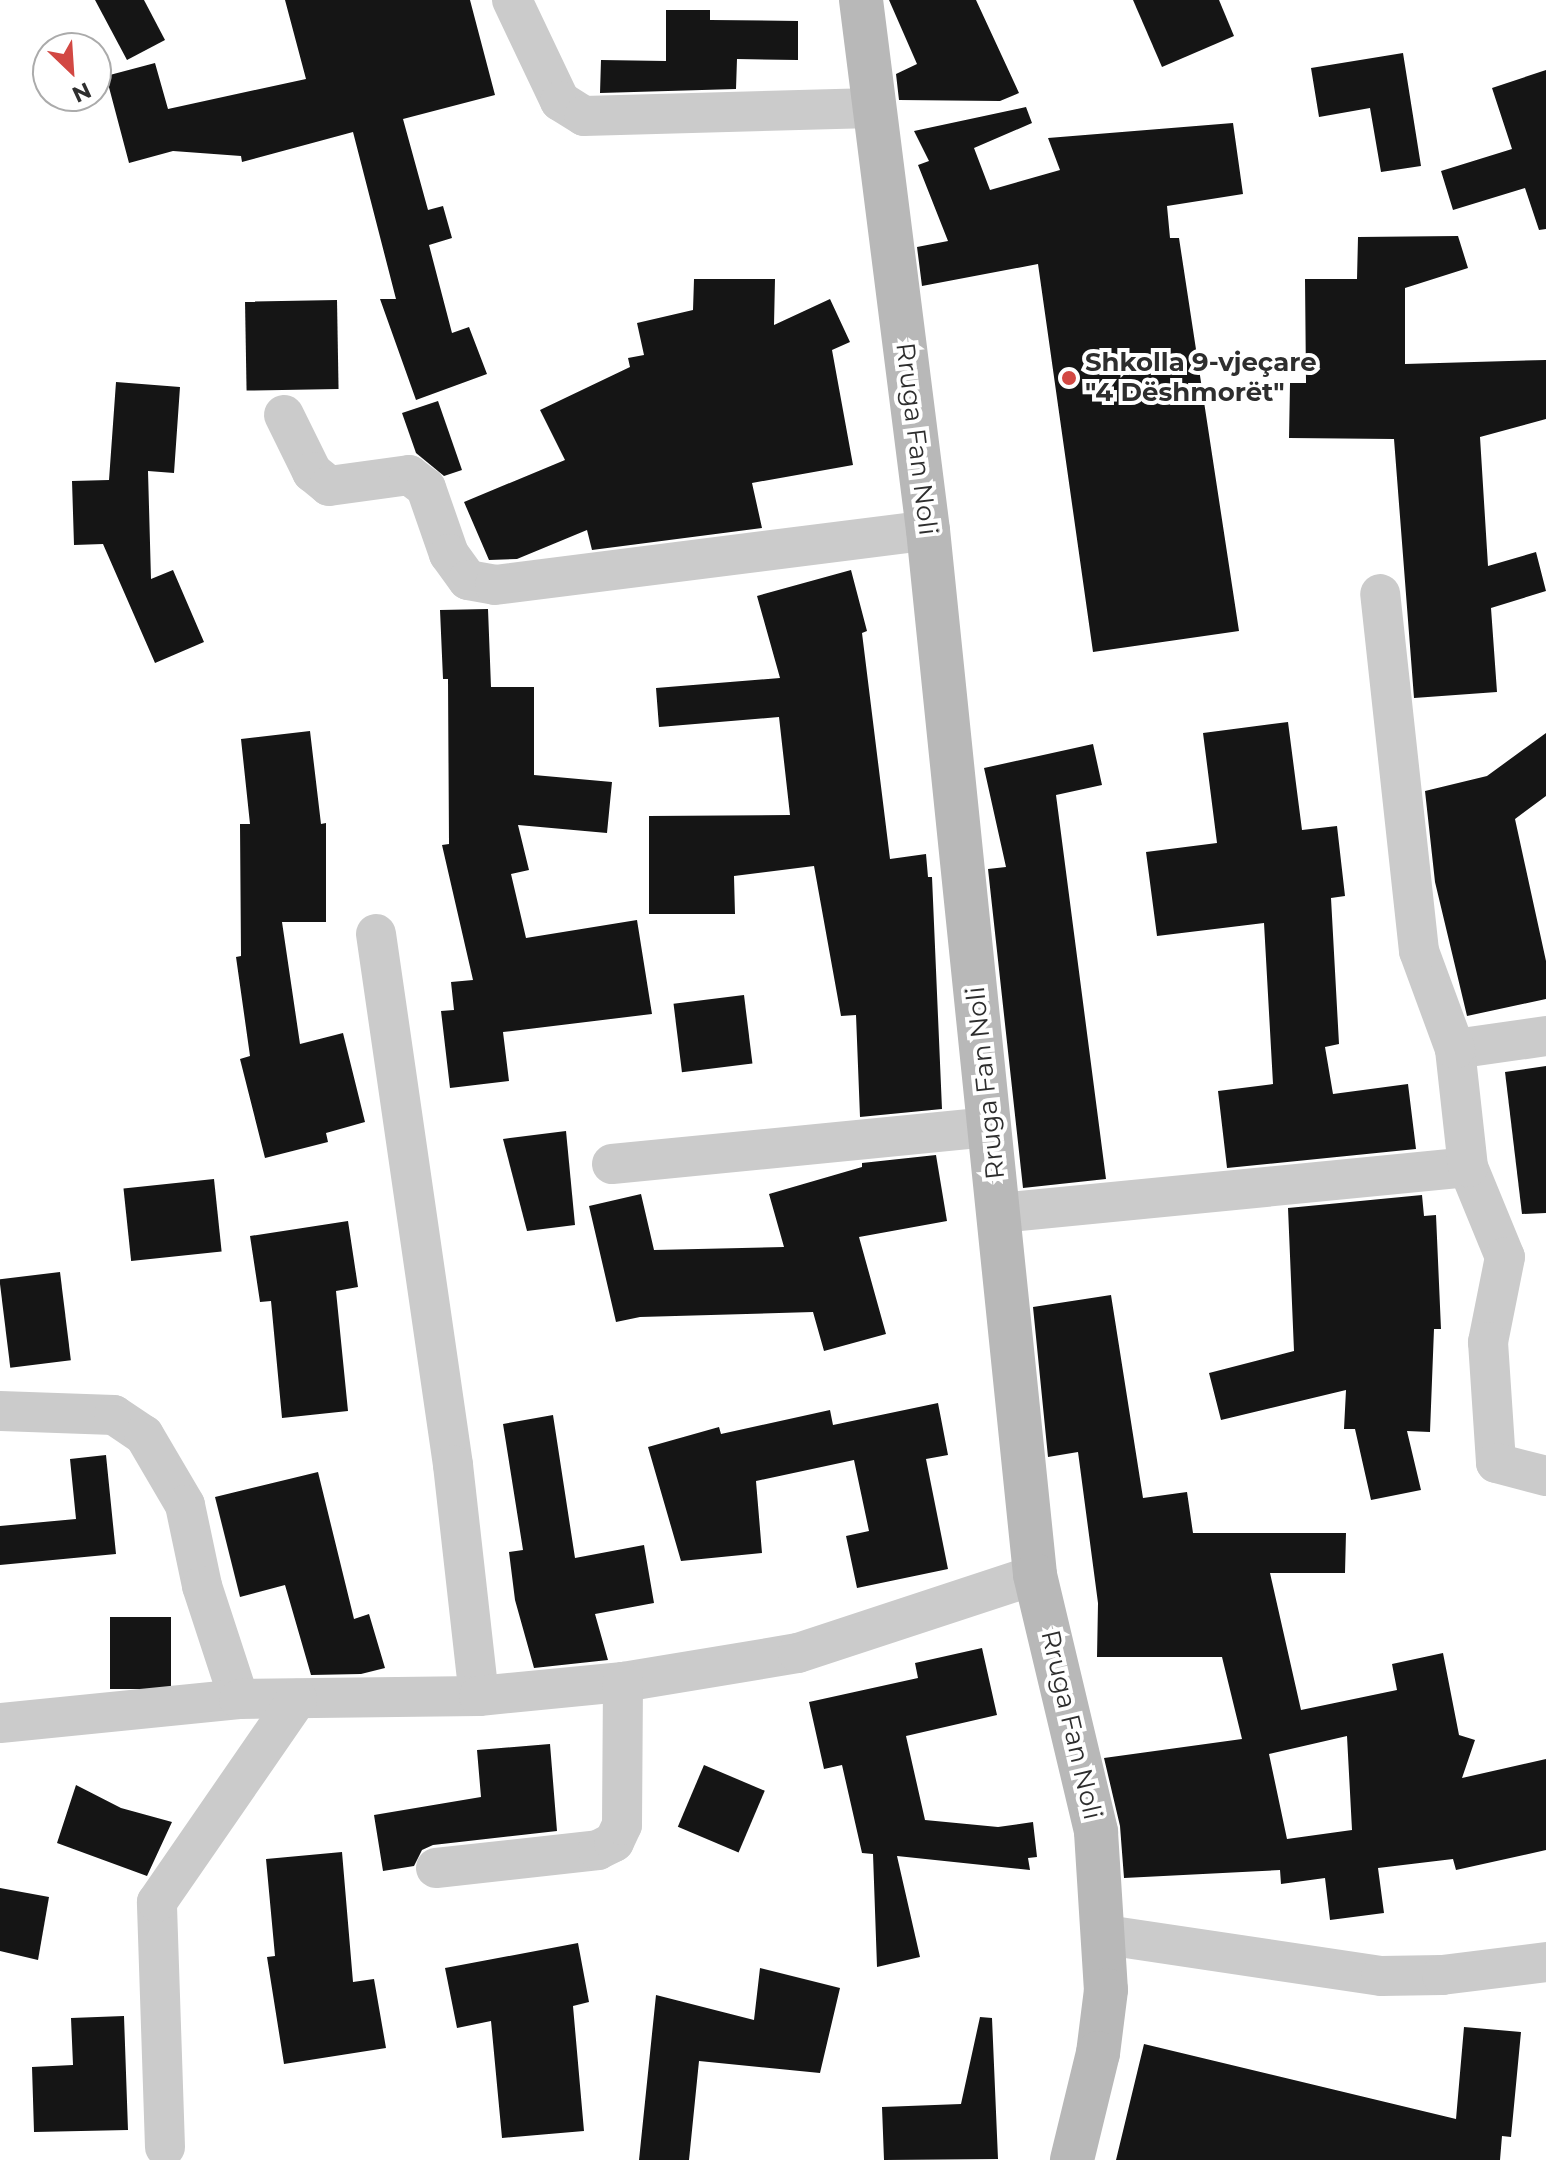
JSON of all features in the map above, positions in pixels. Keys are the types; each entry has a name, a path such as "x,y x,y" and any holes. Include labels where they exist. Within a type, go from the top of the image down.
{"main road":[{"name":"Rruga Fan Noli","path":"861,0 928,530 1035,1575 1096,1832 1106,1935 1098,2053 1072,2160"}],"street":[{"path":"512,0 560,101 584,116 873,108"},
{"path":"284,415 312,472 329,486 409,475 426,488 449,554 468,580 495,585 928,530"},
{"path":"1380,594 1419,951 1455,1049 1468,1167 1505,1257 1488,1342 1496,1463 1546,1476"},
{"path":"376,934 453,1465 479,1696"},
{"path":"1455,1049 1546,1036"},
{"path":"612,1164 990,1127"},
{"path":"1000,1213 1468,1167"},
{"path":"0,1411 114,1415 144,1435 185,1505 202,1586 239,1699"},
{"path":"0,1723 239,1699 479,1696 623,1682 798,1653 898,1615 1035,1575"},
{"path":"436,1868 598,1850 614,1842 622,1825 623,1682"},
{"path":"165,2147 157,1902 297,1699"},
{"path":"1106,1935 1381,1976 1442,1975 1546,1962"}],"building":[{"path":"95,0 144,0 165,40 127,60"},
{"path":"285,0 470,0 495,95 403,119 428,210 443,206 452,238 429,245 452,333 469,327 487,374 416,400 380,299 396,299 353,132 242,162 241,156 173,151 129,163 112,99 112,74 155,63 168,109 306,79"},
{"path":"889,0 976,0 1019,93 1000,101 899,100 896,74 917,64"},
{"path":"1133,0 1219,0 1234,36 1162,67"},
{"path":"666,10 710,10 710,20 798,21 798,60 737,59 736,89 600,93 601,60 666,61"},
{"path":"1403,53 1421,166 1381,172 1370,108 1319,117 1311,68"},
{"path":"1546,70 1546,229 1539,230 1525,188 1453,210 1441,171 1512,149 1492,88"},
{"path":"1026,107 1032,123 974,148 990,190 1060,170 1048,138 1233,123 1243,194 1167,206 1170,238 1179,238 1239,631 1093,652 1038,264 922,286 917,247 948,241 918,165 929,161 914,131"},
{"path":"1458,236 1468,268 1405,288 1405,364 1546,360 1546,419 1480,437 1488,566 1536,552 1546,591 1491,608 1497,692 1414,698 1394,439 1289,438 1290,383 1306,383 1305,279 1357,279 1358,237"},
{"path":"694,279 775,279 774,325 830,299 850,342 832,350 853,465 752,483 762,528 592,550 587,530 517,559 489,560 464,502 565,460 540,410 630,367 628,358 644,355 637,323 693,310"},
{"path":"337,300 339,389 247,391 245,302"},
{"path":"116,382 180,387 174,473 148,471 151,579 173,570 204,642 155,663 103,544 74,545 72,481 109,480"},
{"path":"438,401 462,470 444,476 416,453 402,413"},
{"path":"851,570 867,631 862,633 890,859 926,854 928,877 932,877 942,1109 860,1117 856,1015 841,1016 814,866 734,876 735,914 649,914 649,816 790,815 779,717 659,727 656,688 780,678 757,596"},
{"path":"488,609 491,687 534,687 534,775 612,782 607,833 518,825 529,870 511,874 526,938 637,920 652,1014 503,1032 509,1081 450,1088 441,1011 454,1010 451,982 473,980 442,845 449,844 448,679 443,679 440,610"},
{"path":"1288,722 1302,830 1337,826 1345,896 1331,898 1339,1044 1325,1047 1333,1094 1408,1084 1416,1149 1227,1168 1218,1091 1273,1084 1264,923 1157,936 1146,852 1217,843 1203,733"},
{"path":"310,731 321,824 326,823 326,922 282,922 300,1044 343,1033 365,1122 326,1133 328,1142 265,1158 240,1059 250,1056 236,957 241,956 240,824 250,824 241,739"},
{"path":"1546,733 1546,796 1515,819 1546,961 1546,999 1467,1016 1435,882 1425,791 1487,776"},
{"path":"1093,744 1102,785 1056,795 1106,1179 1023,1188 988,869 1006,867 984,768"},
{"path":"744,995 752,1063 682,1072 674,1004"},
{"path":"1546,1066 1546,1213 1522,1214 1505,1072"},
{"path":"566,1131 575,1225 527,1231 503,1139"},
{"path":"936,1155 947,1221 859,1237 886,1334 824,1351 813,1312 640,1317 616,1322 589,1206 641,1194 654,1250 784,1247 769,1194 862,1167 862,1163"},
{"path":"214,1179 222,1252 131,1261 123,1189"},
{"path":"1422,1195 1424,1216 1436,1215 1441,1329 1434,1329 1430,1432 1407,1431 1421,1490 1371,1500 1355,1429 1344,1429 1346,1390 1221,1420 1209,1373 1294,1351 1288,1208"},
{"path":"348,1221 358,1287 336,1291 348,1411 282,1418 271,1301 260,1302 250,1236"},
{"path":"60,1272 71,1360 10,1368 0,1279"},
{"path":"1111,1295 1143,1498 1187,1492 1193,1533 1346,1533 1345,1573 1270,1573 1301,1710 1397,1690 1392,1664 1443,1653 1459,1735 1475,1740 1462,1778 1546,1759 1546,1850 1456,1870 1453,1859 1378,1868 1384,1913 1330,1920 1325,1878 1281,1884 1280,1870 1124,1878 1120,1826 1104,1758 1242,1739 1222,1657 1097,1657 1098,1603 1078,1452 1048,1457 1033,1307","holes":["1347,1736 1352,1830 1287,1839 1269,1754"]},
{"path":"938,1403 948,1455 926,1459 948,1569 857,1588 846,1536 869,1531 854,1460 756,1481 762,1553 681,1561 648,1447 719,1427 721,1434 830,1410 833,1425"},
{"path":"553,1415 575,1558 644,1545 654,1603 595,1614 608,1660 534,1668 515,1600 509,1552 523,1550 503,1424"},
{"path":"106,1455 116,1554 0,1565 0,1526 76,1519 70,1459"},
{"path":"318,1472 354,1619 369,1614 385,1668 361,1674 311,1675 285,1585 240,1597 215,1497"},
{"path":"110,1617 171,1617 171,1689 110,1689"},
{"path":"982,1648 997,1715 906,1736 925,1820 998,1827 1033,1822 1037,1857 1028,1858 1030,1870 897,1856 920,1957 877,1967 873,1854 862,1853 842,1765 824,1769 809,1702 918,1678 915,1663"},
{"path":"550,1744 557,1831 433,1845 422,1850 414,1866 383,1871 374,1815 481,1797 477,1750"},
{"path":"704,1765 765,1791 739,1852 678,1827"},
{"path":"76,1785 121,1808 172,1822 147,1876 57,1843"},
{"path":"342,1852 353,1982 374,1979 386,2048 284,2064 267,1957 275,1956 266,1859"},
{"path":"0,1888 49,1897 38,1960 0,1951"},
{"path":"578,1943 589,2002 573,2006 584,2131 502,2138 491,2021 457,2028 445,1968"},
{"path":"760,1968 840,1988 820,2073 699,2061 689,2160 639,2160 656,1995 754,2020"},
{"path":"124,2016 128,2130 34,2132 32,2067 73,2065 71,2018"},
{"path":"980,2017 992,2018 998,2159 884,2160 882,2107 961,2104"},
{"path":"1464,2027 1521,2032 1511,2137 1502,2136 1500,2160 1116,2160 1144,2044 1456,2119"}],"place":[{"name":"Shkolla 9-vjeçare \"4 Dëshmorët\"","path":"1069,378"}]}
